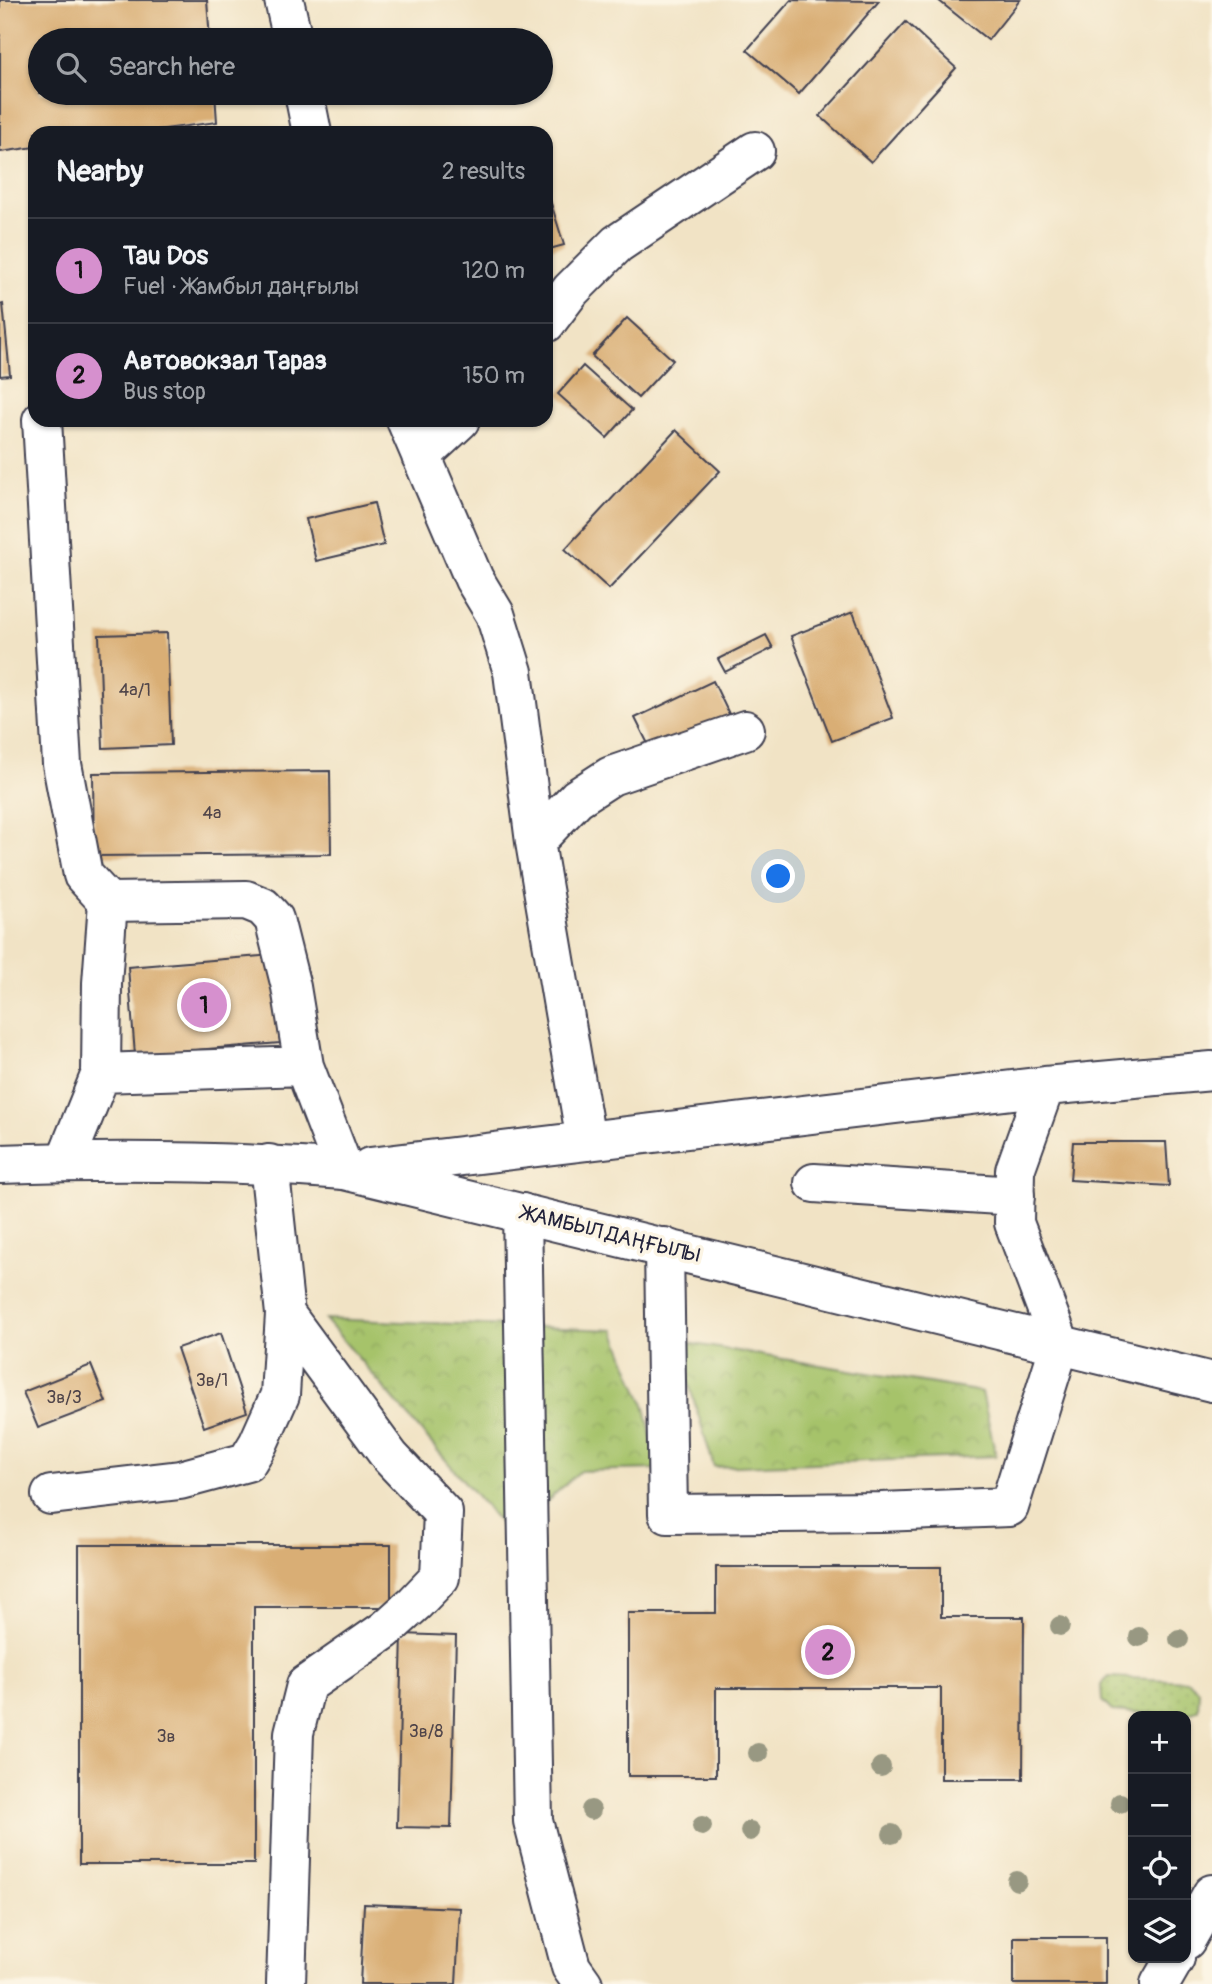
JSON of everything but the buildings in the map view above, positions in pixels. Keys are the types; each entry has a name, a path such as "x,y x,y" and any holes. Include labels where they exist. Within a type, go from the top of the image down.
{"main road":[{"path":"284,0 290,28"},
{"path":"306,105 311,126"},
{"path":"553,314 571,290 617,244 755,151"},
{"path":"42,427 62,764 83,875 108,902 102,983 101,1073 65,1162"},
{"path":"409,427 474,579 495,614 513,672 535,842 586,1141"},
{"path":"422,456 453,427"},
{"path":"535,842 577,798 611,776 745,730"},
{"path":"108,902 246,900 263,906 274,919 291,987 304,1066 344,1170 1045,1086 1212,1072"},
{"path":"101,1073 304,1066"},
{"path":"664,1247 668,1514 881,1512 1009,1507 1060,1344 1014,1223 1015,1170 1045,1086"},
{"name":"ЖАМБЫЛ ДАҢҒЫЛЫ","path":"0,1164 269,1164 344,1170 1212,1382"},
{"path":"51,1495 180,1480 247,1462 280,1395 285,1314 269,1164"},
{"path":"814,1183 1015,1196"},
{"path":"522,1213 533,1821 571,1968 583,1984"},
{"path":"285,1314 390,1457 443,1513 440,1577 385,1630 306,1685 294,1733 286,1984"},
{"path":"1191,1931 1212,1894"},
{"path":"1160,1984 1172,1963"}],"green space":[{"path":"325,1319 614,1330 645,1407 658,1469 580,1471 510,1535"},
{"path":"676,1341 982,1392 996,1456 714,1467"},
{"path":"1109,1677 1188,1681 1199,1690 1198,1709 1191,1712 1112,1711 1102,1701 1101,1685"}],"place":[{"name":"Tau Dos","path":"204,1005"},
{"name":"Автовокзал Тараз","path":"828,1652"}]}
